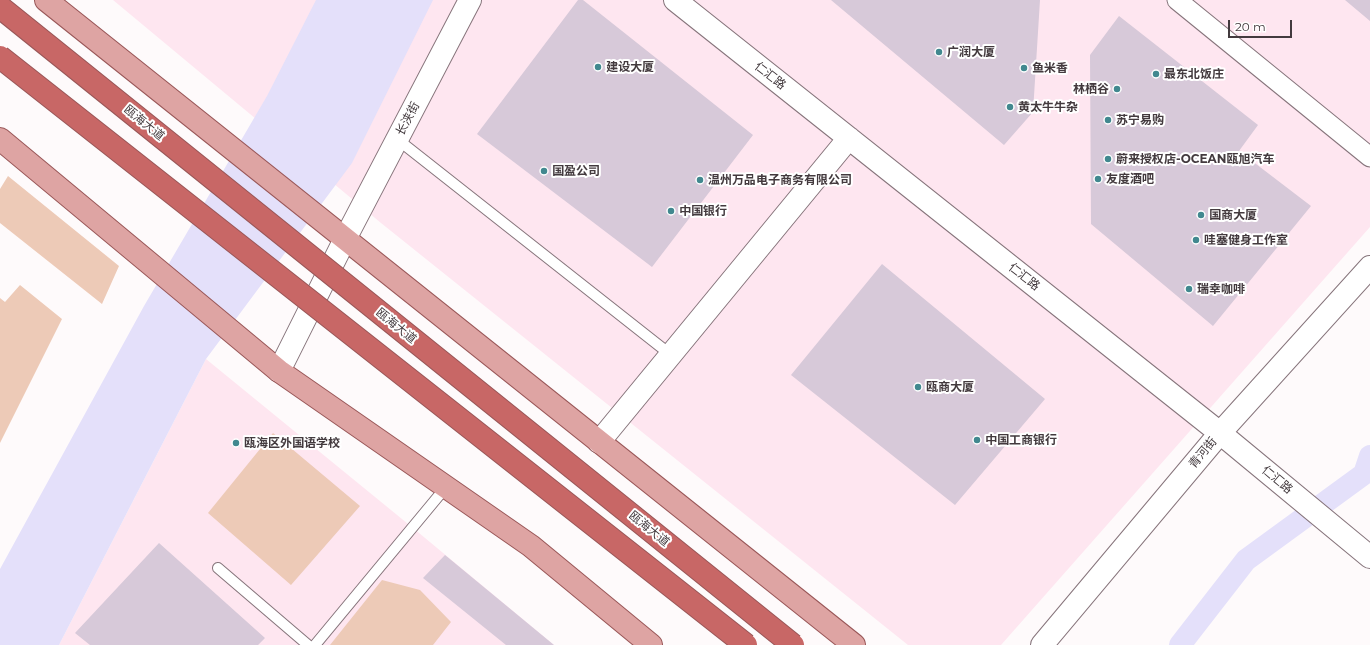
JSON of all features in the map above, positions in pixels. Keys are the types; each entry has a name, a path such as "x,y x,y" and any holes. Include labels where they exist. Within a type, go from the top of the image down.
{"highway":[{"name":"瓯海大道","path":"0,7 793,645"},
{"path":"0,57 746,645"}],"main road":[{"path":"46,0 854,645"},
{"path":"0,139 279,371 530,546 651,645"}],"street":[{"name":"长浃街","path":"279,371 345,239 470,0"},
{"name":"仁汇路","path":"675,0 1220,433 1370,557"},
{"path":"1177,0 1370,157"},
{"path":"600,442 849,138"},
{"name":"青河街","path":"1042,645 1220,433 1370,267"}],"lane":[{"path":"398,139 671,355"},
{"path":"315,645 446,487"},
{"path":"218,568 308,645"}],"shaded area":[{"path":"113,0 1370,0 1370,227 1001,645 908,645 381,223"},
{"path":"316,0 433,0 352,163 206,359 59,645 0,645 0,569 144,306 267,96"},
{"path":"8,176 119,266 102,304 0,223 0,189"},
{"path":"20,285 62,319 0,443 0,298 5,302"},
{"name":"瓯海区外国语学校","path":"206,359 413,528 554,645 59,645"},
{"path":"273,433 360,506 291,585 208,513"},
{"path":"382,580 420,590 451,622 433,645 330,645"}],"building":[{"name":"建设大厦","path":"578,0 583,0 753,135 652,267 477,134"},
{"path":"831,0 1040,0 1033,112 1004,145"},
{"path":"1345,0 1370,0 1370,21"},
{"name":"国商大厦","path":"1119,16 1258,125 1239,151 1311,206 1213,326 1091,224 1090,55"},
{"name":"瓯商大厦","path":"882,264 1045,399 955,505 791,375"},
{"path":"159,543 265,638 258,645 90,645 75,633"},
{"path":"445,555 554,645 506,645 423,578"}],"waterway":[{"path":"1180,645 1246,560 1364,474 1370,456"}],"place":[{"name":"广润大厦","path":"939,52"},
{"name":"建设大厦","path":"598,67"},
{"name":"鱼米香","path":"1024,68"},
{"name":"最东北饭庄","path":"1156,74"},
{"name":"林栖谷","path":"1117,89"},
{"name":"黄太牛牛杂","path":"1010,107"},
{"name":"苏宁易购","path":"1108,120"},
{"name":"蔚来授权店-OCEAN瓯旭汽车","path":"1108,159"},
{"name":"国盈公司","path":"544,171"},
{"name":"友度酒吧","path":"1098,179"},
{"name":"温州万品电子商务有限公司","path":"700,180"},
{"name":"中国银行","path":"671,211"},
{"name":"国商大厦","path":"1201,215"},
{"name":"哇塞健身工作室","path":"1196,240"},
{"name":"瑞幸咖啡","path":"1189,289"},
{"name":"瓯商大厦","path":"918,387"},
{"name":"中国工商银行","path":"977,440"},
{"name":"瓯海区外国语学校","path":"236,443"}]}
